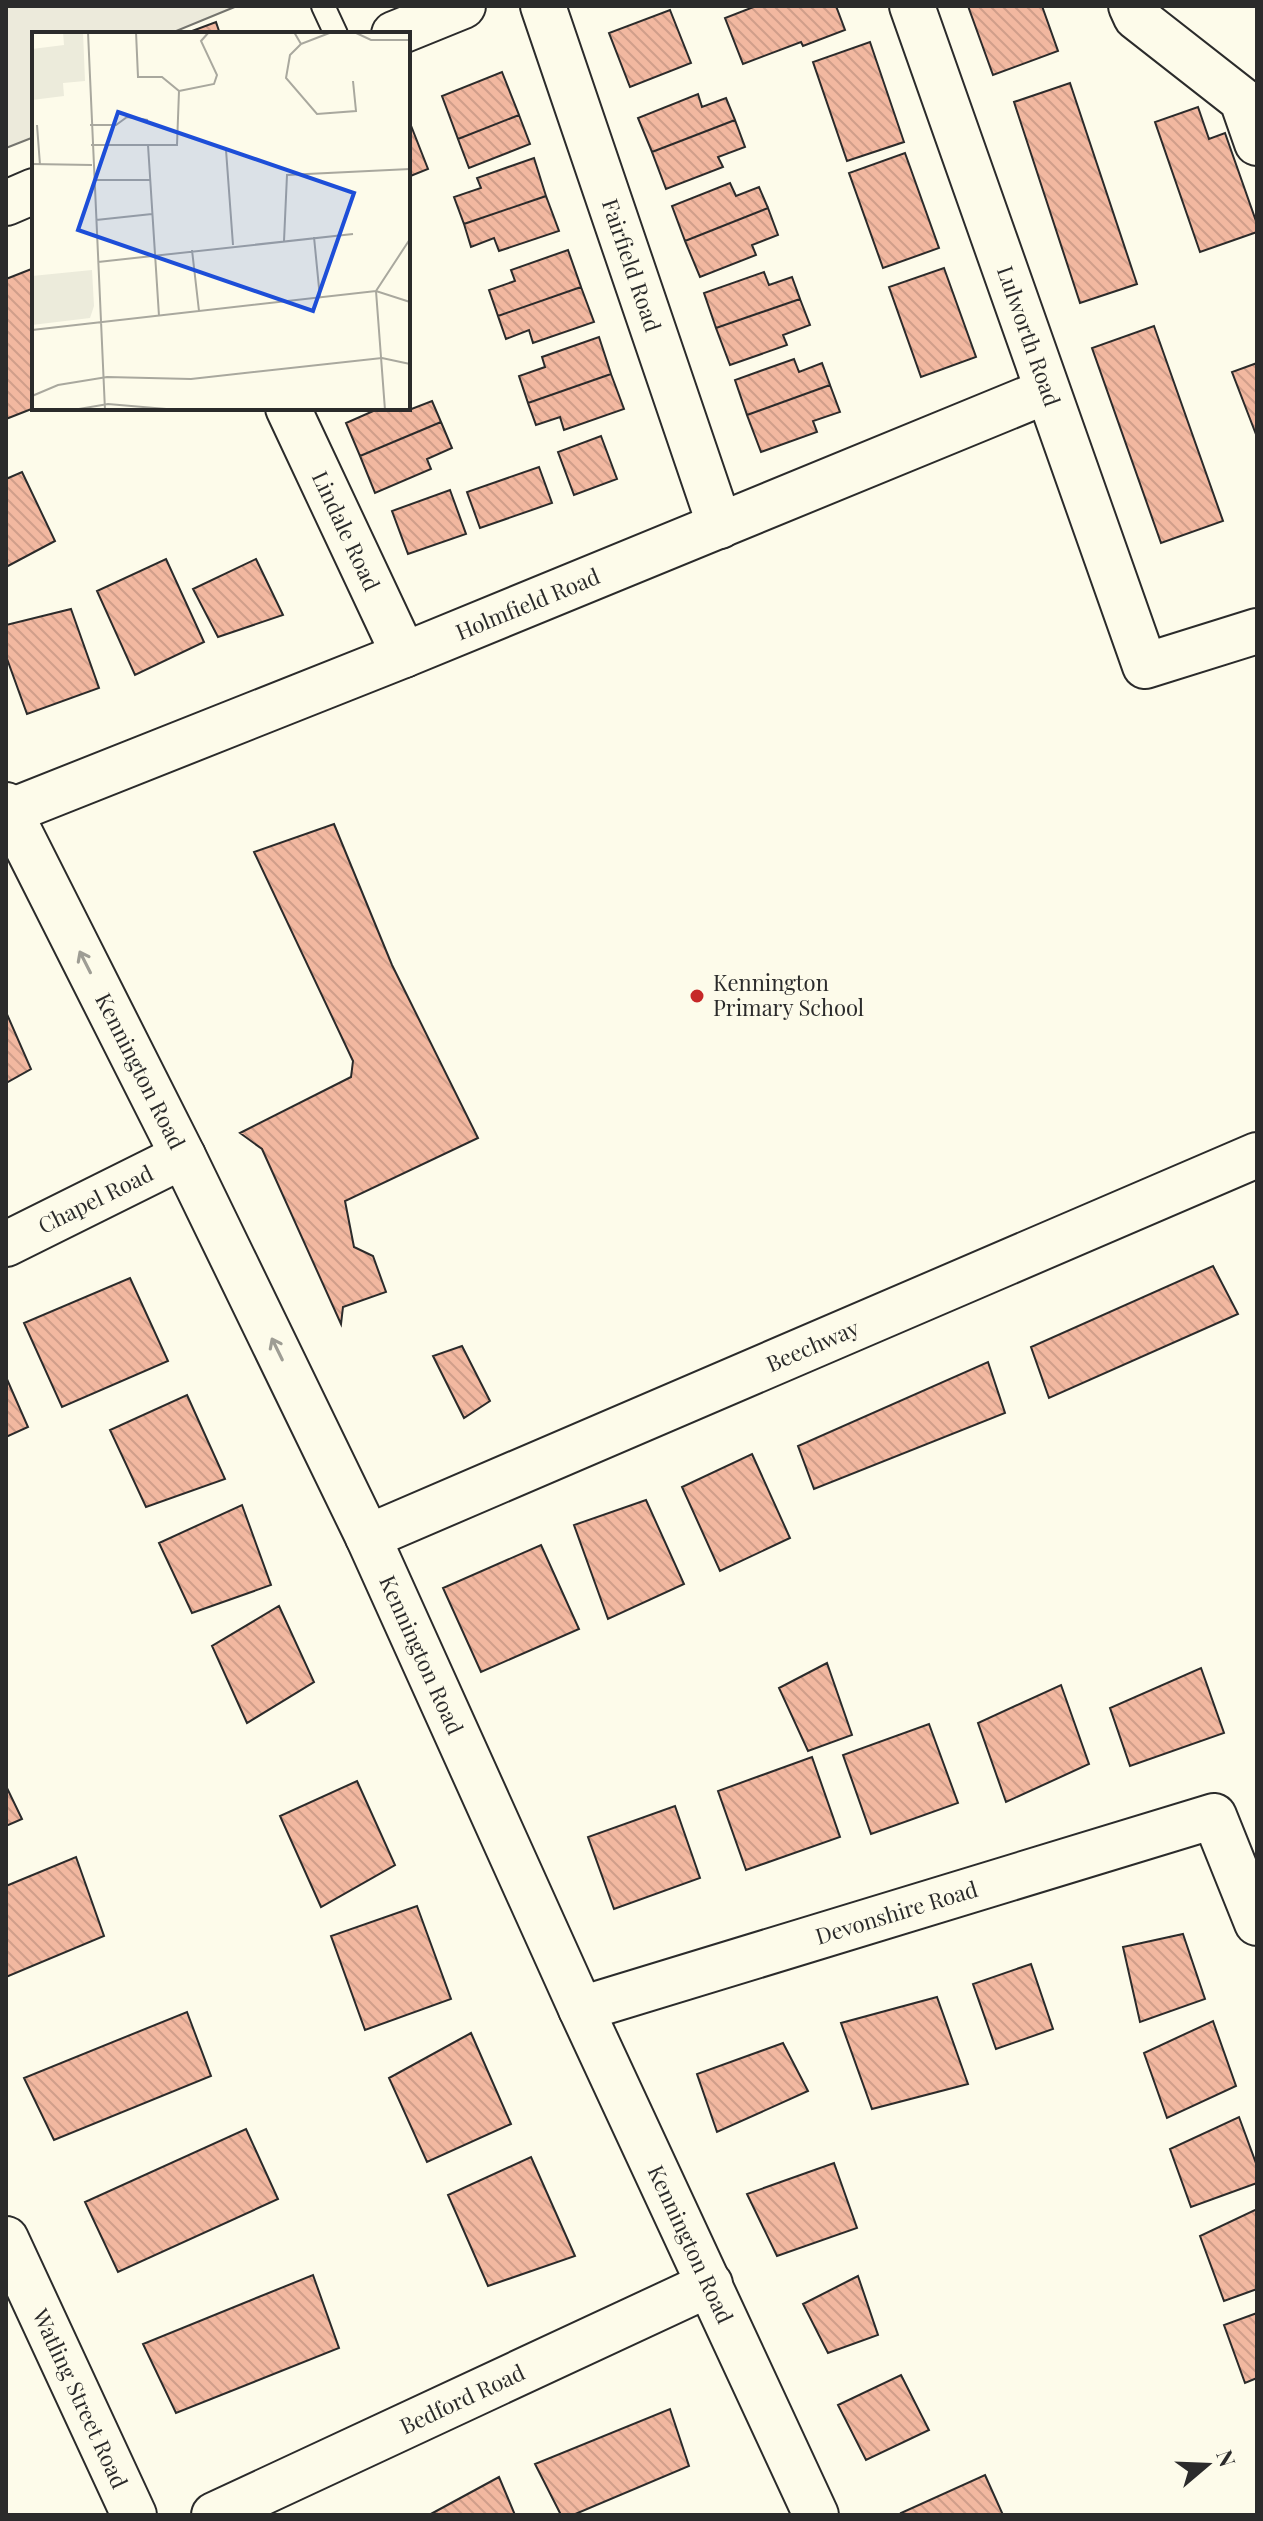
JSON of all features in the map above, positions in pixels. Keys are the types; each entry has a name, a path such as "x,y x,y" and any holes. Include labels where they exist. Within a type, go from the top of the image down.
{"street":[{"path":"399,32 463,6"},
{"name":"Fairfield Road","path":"543,6 720,526"},
{"name":"Lulworth Road","path":"912,6 1145,666 1257,631"},
{"path":"1131,6 1136,17 1242,100 1257,143"},
{"path":"6,203 32,192"},
{"name":"Holmfield Road","path":"7,810 404,655 1047,391"},
{"name":"Lindale Road","path":"289,410 404,655"},
{"name":"Kennington Road","path":"7,810 183,1156 368,1537 581,2009 816,2515"},
{"name":"Beechway","path":"368,1537 1257,1155"},
{"name":"Chapel Road","path":"6,1244 183,1156"},
{"name":"Devonshire Road","path":"581,2009 1214,1816 1257,1923"},
{"name":"Watling Street Road","path":"6,2239 134,2515"},
{"name":"Bedford Road","path":"214,2515 710,2284"}],"lane":[{"path":"323,6 335,32"}],"shaded area":[{"path":"6,6 237,6 174,32 32,32 32,138 6,148"}],"building":[{"path":"756,6 836,6 845,30 803,46 801,42 743,64 725,18"},
{"path":"968,6 1042,6 1058,51 993,75"},
{"path":"670,10 691,63 630,87 609,33"},
{"path":"216,22 219,32 189,32"},
{"path":"870,42 904,142 847,161 813,62"},
{"path":"502,72 519,115 458,139 442,96"},
{"path":"1070,83 1137,284 1080,303 1014,102"},
{"path":"698,94 702,107 726,98 735,120 652,152 638,118"},
{"path":"1198,107 1209,139 1225,133 1257,224 1257,232 1200,252 1155,122"},
{"path":"519,115 530,144 469,168 458,139"},
{"path":"735,120 745,147 718,157 723,167 666,189 652,152"},
{"path":"410,123 428,169 410,176"},
{"path":"905,153 939,248 883,268 849,173"},
{"path":"534,158 546,196 464,224 454,197 481,188 477,178"},
{"path":"730,183 736,196 759,187 768,208 685,241 672,206"},
{"path":"546,196 559,231 499,251 494,238 471,247 464,224"},
{"path":"768,208 778,235 752,245 756,255 700,277 685,241"},
{"path":"568,250 581,287 498,316 489,290 515,281 511,270"},
{"path":"944,268 976,357 921,377 889,287"},
{"path":"32,269 32,409 6,419 6,279"},
{"path":"764,272 769,285 792,277 800,299 716,328 704,293"},
{"path":"581,287 594,322 533,343 529,330 506,339 498,316"},
{"path":"800,299 810,325 783,335 787,345 730,365 716,328"},
{"path":"1154,326 1223,521 1161,543 1092,348"},
{"path":"599,337 611,374 528,403 519,376 545,367 542,357"},
{"path":"794,359 799,372 822,363 830,385 747,415 735,380"},
{"path":"1257,363 1257,437 1232,372"},
{"path":"611,374 624,409 564,430 560,417 536,425 528,403"},
{"path":"830,385 840,412 813,421 817,432 761,452 747,415"},
{"path":"432,401 441,422 360,456 346,423 375,410 410,410"},
{"path":"441,422 452,448 427,459 431,469 375,493 360,456"},
{"path":"601,436 617,479 574,495 558,452"},
{"path":"539,467 552,503 480,528 467,492"},
{"path":"22,472 55,541 6,567 6,479"},
{"path":"450,490 466,534 408,554 392,511"},
{"path":"166,559 204,642 135,675 97,591"},
{"path":"256,559 283,615 218,637 193,589"},
{"path":"71,609 99,688 27,714 6,656 6,625"},
{"path":"334,824 392,965 478,1138 345,1201 354,1247 373,1256 386,1292 343,1307 341,1324 262,1149 240,1133 351,1077 353,1061 254,852"},
{"path":"6,1012 31,1069 6,1083"},
{"path":"1213,1266 1238,1314 1049,1398 1031,1347"},
{"path":"130,1278 168,1361 62,1407 24,1323"},
{"path":"462,1346 490,1401 464,1418 433,1356"},
{"path":"988,1362 1005,1413 814,1489 798,1446"},
{"path":"6,1377 28,1427 6,1437"},
{"path":"187,1395 225,1479 146,1507 110,1430"},
{"path":"752,1454 790,1538 720,1571 682,1487"},
{"path":"646,1500 684,1584 608,1619 574,1525"},
{"path":"242,1505 271,1585 192,1613 159,1543"},
{"path":"541,1545 579,1629 481,1672 443,1588"},
{"path":"279,1606 314,1682 247,1723 212,1646"},
{"path":"827,1663 852,1735 808,1751 779,1688"},
{"path":"1201,1668 1224,1733 1130,1766 1110,1708"},
{"path":"1061,1685 1089,1764 1006,1802 978,1723"},
{"path":"929,1724 958,1803 871,1834 843,1755"},
{"path":"812,1757 840,1837 746,1870 718,1791"},
{"path":"357,1781 395,1865 321,1907 280,1816"},
{"path":"6,1786 22,1819 6,1826"},
{"path":"675,1806 700,1878 614,1909 588,1837"},
{"path":"76,1857 104,1936 6,1977 6,1886"},
{"path":"417,1906 451,1999 365,2030 331,1936"},
{"path":"1183,1934 1205,1999 1140,2022 1123,1947"},
{"path":"1031,1964 1053,2029 996,2049 973,1984"},
{"path":"937,1997 968,2084 872,2109 841,2023"},
{"path":"187,2012 211,2076 54,2140 24,2078"},
{"path":"1213,2021 1236,2086 1167,2118 1144,2053"},
{"path":"471,2033 511,2124 427,2162 389,2078"},
{"path":"783,2043 808,2091 717,2132 697,2074"},
{"path":"1239,2117 1257,2166 1257,2183 1191,2207 1170,2149"},
{"path":"246,2129 278,2199 118,2272 85,2202"},
{"path":"531,2157 575,2256 488,2286 448,2195"},
{"path":"834,2163 857,2228 777,2256 747,2194"},
{"path":"1257,2209 1257,2289 1224,2301 1200,2236"},
{"path":"313,2275 339,2348 176,2413 143,2344"},
{"path":"858,2276 878,2335 828,2353 803,2304"},
{"path":"1257,2313 1257,2378 1245,2383 1224,2325"},
{"path":"901,2375 929,2430 866,2460 838,2405"},
{"path":"670,2409 689,2466 573,2515 561,2515 535,2464"},
{"path":"985,2475 1003,2515 901,2513"},
{"path":"499,2477 515,2515 429,2515"}],"place":[{"name":"Kennington Primary School","path":"697,996"}]}
